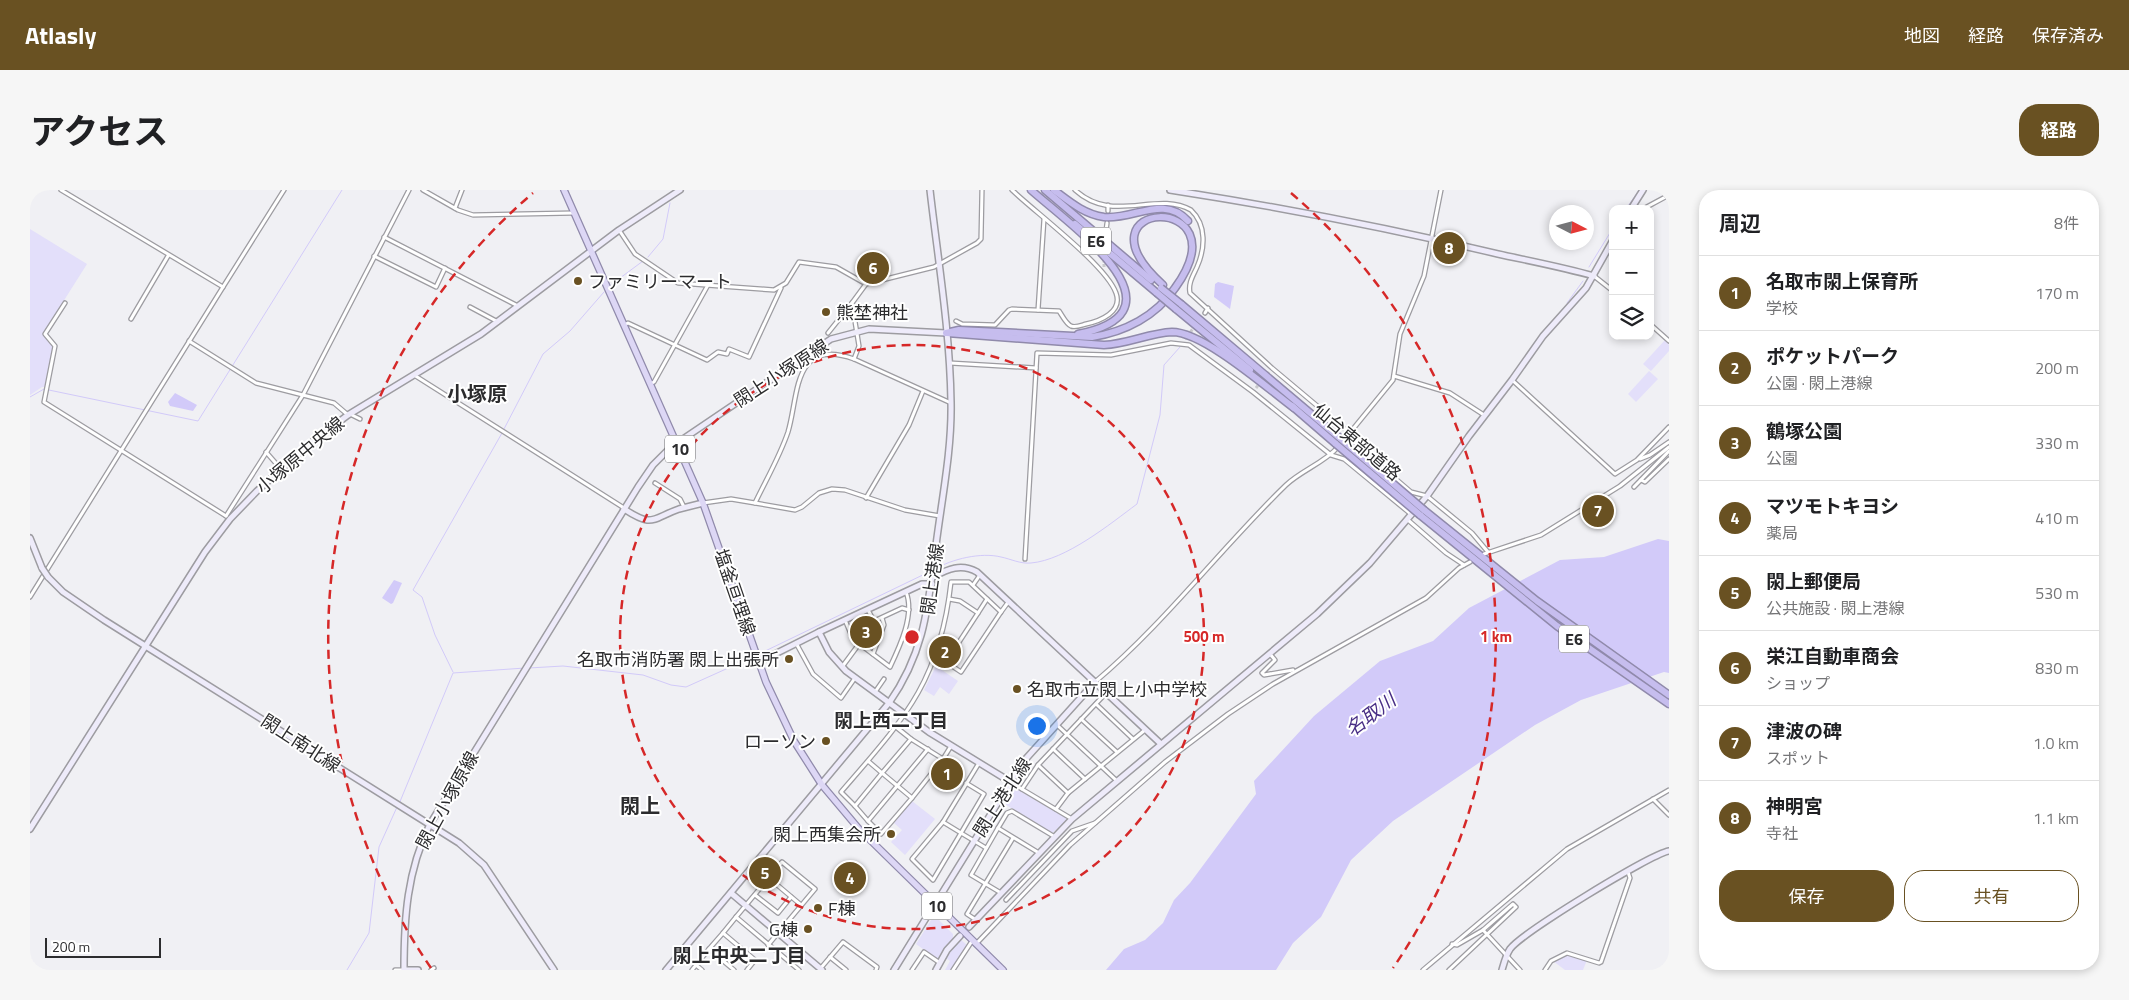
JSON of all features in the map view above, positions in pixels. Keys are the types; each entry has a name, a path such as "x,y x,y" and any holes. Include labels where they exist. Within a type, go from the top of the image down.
{"highway":[{"name":"仙台東部道路","path":"1033,190 1160,288"},
{"path":"1033,190 1101,254 1118,273 1126,288 1126,305 1117,319 1100,328 1069,339"},
{"name":"仙台東部道路","path":"1046,190 1341,440 1484,568 1579,642 1669,704"},
{"path":"1054,190 1078,208 1102,216 1116,217 1156,208 1172,209 1189,221 1196,242 1193,259 1186,276 1176,292 1158,312 1143,323 1120,335 1069,339"},
{"path":"1069,339 1104,335 1128,327 1156,308 1174,289 1187,264 1192,238 1188,228 1181,219 1172,214 1162,212 1148,216 1140,223 1135,233 1134,244 1141,263 1160,288 1180,305"},
{"name":"仙台東部道路","path":"1180,305 1294,408 1341,440"},
{"path":"946,333 1069,339 1114,345 1166,333 1186,334 1207,343 1294,408"},
{"name":"仙台東部道路","path":"1422,512 1590,641 1669,695"}],"main road":[{"name":"塩釜亘理線","path":"564,190 703,503 757,658 794,742 822,784 853,822 975,943"},
{"name":"10","path":"975,943 1003,970"}],"street":[{"path":"61,190 168,256 223,287"},
{"path":"30,597 284,190"},
{"path":"65,303 46,334 55,346 44,402 228,518 266,452 304,395 409,190"},
{"path":"423,190 455,208 473,215 575,214"},
{"path":"455,208 462,190"},
{"name":"小塚原中央線","path":"30,829 145,645 228,518 280,468 349,414 413,374 455,351 498,322 619,230 680,190"},
{"name":"閖上港線","path":"668,969 730,892 889,703 905,680 919,647 927,616 932,584 951,404 950,363 930,190"},
{"path":"828,333 866,284 912,273 938,263 981,239 982,190"},
{"path":"956,321 962,324 992,326 998,324 1009,310 1038,310 1059,311 1072,326 1099,321 1109,316 1117,299 1113,287 1103,274 1012,190"},
{"path":"1075,190 1086,198 1108,205 1139,200"},
{"path":"1170,190 1247,202 1432,238 1546,263 1594,276 1609,288"},
{"path":"1095,682 1147,632 1288,484 1331,454 1393,380 1400,334 1424,276 1441,190"},
{"path":"1634,205 1642,190"},
{"path":"1650,205 1669,194"},
{"path":"1170,198 1191,210 1201,228 1202,252 1189,289 1190,293 1272,368 1346,430 1341,440"},
{"path":"1108,205 1108,211"},
{"path":"1038,310 1044,219"},
{"path":"1106,231 1107,223"},
{"path":"619,230 635,254 678,282 774,290 781,287"},
{"path":"384,237 518,306"},
{"path":"969,927 1072,819 1270,654 1352,581 1408,520 1427,496 1484,415 1547,331 1586,288 1609,248"},
{"path":"131,319 168,256"},
{"path":"374,256 436,287 445,268"},
{"path":"624,325 628,323 707,360 718,352 727,354 729,349 749,357 781,287 799,262 836,267 866,284"},
{"path":"1103,274 1104,267"},
{"path":"650,384 654,382 708,285"},
{"path":"852,303 859,346 854,359"},
{"path":"470,307 498,322"},
{"path":"1205,313 1208,308"},
{"path":"1654,328 1669,341"},
{"name":"閖上小塚原線","path":"404,970 405,916 409,881 417,852 430,824 653,465 672,446 820,345 856,331 882,329 946,333"},
{"path":"1180,344 1184,339"},
{"path":"189,342 256,383 334,403 360,420"},
{"path":"1025,560 1037,353 1111,355 1171,343 1188,345 1202,352 1331,454 1344,459 1412,515"},
{"path":"755,503 788,432 801,373 807,365 821,356 838,355 854,359 951,404"},
{"path":"950,363 1036,368"},
{"path":"1269,372 1272,368"},
{"path":"413,374 642,520 649,521 662,518 684,508 731,499 794,510 802,507 819,493 832,489 845,490 905,510 940,516"},
{"path":"1393,376 1450,394 1484,415"},
{"path":"1512,380 1615,474 1669,442"},
{"path":"1253,392 1256,388"},
{"path":"866,498 909,425 923,391"},
{"path":"1637,460 1669,427"},
{"path":"1341,440 1411,492 1427,496 1472,533 1488,552"},
{"path":"1484,554 1541,535 1620,486 1669,447"},
{"path":"1634,487 1669,451"},
{"path":"266,452 280,468"},
{"path":"1641,480 1645,482 1669,459"},
{"path":"655,483 680,499 684,508"},
{"path":"1408,520 1446,553 1464,565"},
{"name":"閖上南北線","path":"30,538 42,568 48,577 70,598 393,800 472,853 484,864 554,970"},
{"path":"953,970 975,943 1070,846 1165,762 1228,714 1297,669 1426,598 1470,562"},
{"path":"933,572 961,567 972,569 980,574 1161,744"},
{"path":"973,585 980,574"},
{"path":"950,746 943,759 882,834 841,792 905,716 923,687 936,657 949,600 951,582 963,580 973,585 1001,612"},
{"path":"757,658 796,643 924,583 932,584"},
{"path":"845,620 853,639 890,667 902,637 908,610 910,600 906,592"},
{"path":"946,662 987,598"},
{"path":"949,600 960,601 978,613"},
{"path":"936,657 961,672 1008,601"},
{"path":"868,610 874,621 902,608 908,610"},
{"path":"873,655 884,625 882,618"},
{"path":"819,632 829,652 842,667 905,716 950,746 1072,819"},
{"path":"796,643 813,674 840,698 855,678"},
{"path":"842,667 859,644"},
{"path":"1270,654 1275,660 1262,673 1264,675 1297,669"},
{"path":"874,692 884,679"},
{"name":"閖上港北線","path":"939,898 1022,762 1095,682"},
{"path":"1022,789 1038,765 1106,692"},
{"path":"1096,704 1133,739"},
{"path":"1081,719 1117,752"},
{"path":"1056,724 1117,781"},
{"path":"896,727 943,759"},
{"path":"1056,809 1068,792 1145,730"},
{"path":"855,806 912,739"},
{"path":"868,820 928,749"},
{"path":"1052,749 1085,779"},
{"path":"868,761 912,798"},
{"path":"966,783 984,794 933,880 912,860 943,822 966,783 979,763"},
{"path":"1038,765 1068,792"},
{"path":"1423,970 1567,850 1669,790"},
{"path":"1653,799 1669,815"},
{"path":"1003,893 971,875 1007,813 1012,812 1054,837"},
{"path":"1006,900 1072,831 1098,821"},
{"path":"943,822 986,848"},
{"path":"998,828 1040,853"},
{"path":"976,920 967,914 1013,838"},
{"path":"1502,970 1507,956 1514,945 1566,908 1669,851"},
{"path":"692,970 782,862 815,889 768,945"},
{"path":"1544,970 1551,961 1567,953 1601,962 1630,878 1628,872"},
{"path":"769,878 801,905"},
{"path":"730,892 821,969 843,942 877,968 876,970"},
{"path":"755,894 778,913 791,897"},
{"path":"1449,970 1516,907 1513,904 1483,930 1457,945 1452,944"},
{"path":"894,970 931,910"},
{"path":"736,917 798,970"},
{"path":"1483,930 1520,970"},
{"path":"723,933 755,960 747,970"},
{"path":"936,970 960,936"},
{"path":"709,949 734,970"},
{"path":"912,970 924,952 940,963"},
{"path":"830,957 846,970"},
{"path":"696,965 702,970"},
{"path":"395,970 418,970"}],"shaded area":[{"path":"30,229 87,264 44,332 53,345 46,387 42,387 30,395"},
{"path":"1665,340 1669,345 1669,351 1651,371 1643,364"},
{"path":"1649,371 1658,379 1636,402 1628,394"},
{"path":"866,614 873,624 879,621 882,622 874,649 871,650 854,637 848,624"},
{"path":"936,666 958,681 949,694 940,687 934,696 924,690"},
{"path":"1013,787 1066,818 1067,821 1052,833 1003,803"},
{"path":"912,801 935,819 905,855 891,842 902,830 894,823"},
{"path":"933,917 936,917 953,934 953,940 941,958 937,959 916,944"},
{"path":"960,939 967,945 951,970 945,970 950,961 946,958"},
{"path":"1569,954 1587,960 1583,970 1565,970 1553,961"}],"water":[{"path":"1218,282 1234,286 1230,309 1214,297 1215,284"},
{"path":"175,393 197,405 193,411 170,406 168,402"},
{"name":"名取川","path":"1658,539 1669,541 1669,673 1664,672 1581,700 1535,725 1393,821 1351,860 1321,917 1293,943 1276,970 1106,970 1124,949 1145,940 1163,923 1174,900 1190,883 1256,794 1254,781 1314,716 1380,661 1433,641 1469,608 1560,560 1604,557"},
{"path":"394,580 402,583 391,604 382,598"}],"pier":[{"path":"1516,580 1543,602 1651,679 1634,685 1589,653 1503,587"}],"waterway":[{"path":"30,397 44,389 198,421 342,190"},
{"path":"1629,205 1639,190"},
{"path":"648,257 663,239 670,203"},
{"path":"1589,267 1609,234"},
{"path":"612,284 643,261"},
{"path":"1567,303 1583,281"},
{"path":"504,429 543,354 570,331 604,292"},
{"path":"935,569 958,559 985,555 1027,563 1044,560 1059,555 1087,540 1137,504 1160,415 1164,365 1180,347"},
{"path":"453,672 435,635 422,597 413,590 502,433"},
{"path":"759,654 931,571"},
{"path":"529,668 563,666 643,675 671,685 686,687 755,656"},
{"path":"399,804 453,673 525,668"},
{"path":"347,970 369,933 379,847 397,807"},
{"path":"30,957 38,970"}],"tunnel":[{"path":"1104,259 1104,267"},
{"path":"1185,339 1195,326"},
{"path":"1256,388 1269,372"}],"place":[{"name":"神明宮","path":"1449,248"},
{"name":"栄江自動車商会","path":"873,268"},
{"name":"ファミリーマート","path":"578,281"},
{"name":"熊埜神社","path":"826,312"},
{"name":"津波の碑","path":"1598,511"},
{"name":"鶴塚公園","path":"866,632"},
{"name":"ポケットパーク","path":"945,652"},
{"name":"名取市消防署 閖上出張所","path":"789,659"},
{"name":"名取市立閖上小中学校","path":"1017,689"},
{"name":"ローソン","path":"826,741"},
{"name":"名取市閖上保育所","path":"947,774"},
{"name":"閖上西集会所","path":"891,834"},
{"name":"閖上郵便局","path":"765,873"},
{"name":"マツモトキヨシ","path":"850,878"},
{"name":"F棟","path":"818,908"},
{"name":"G棟","path":"808,929"}],"district":[{"name":"小塚原","path":"477,393"},
{"name":"閖上西二丁目","path":"891,719"},
{"name":"閖上","path":"640,805"},
{"name":"閖上中央二丁目","path":"739,954"}]}
